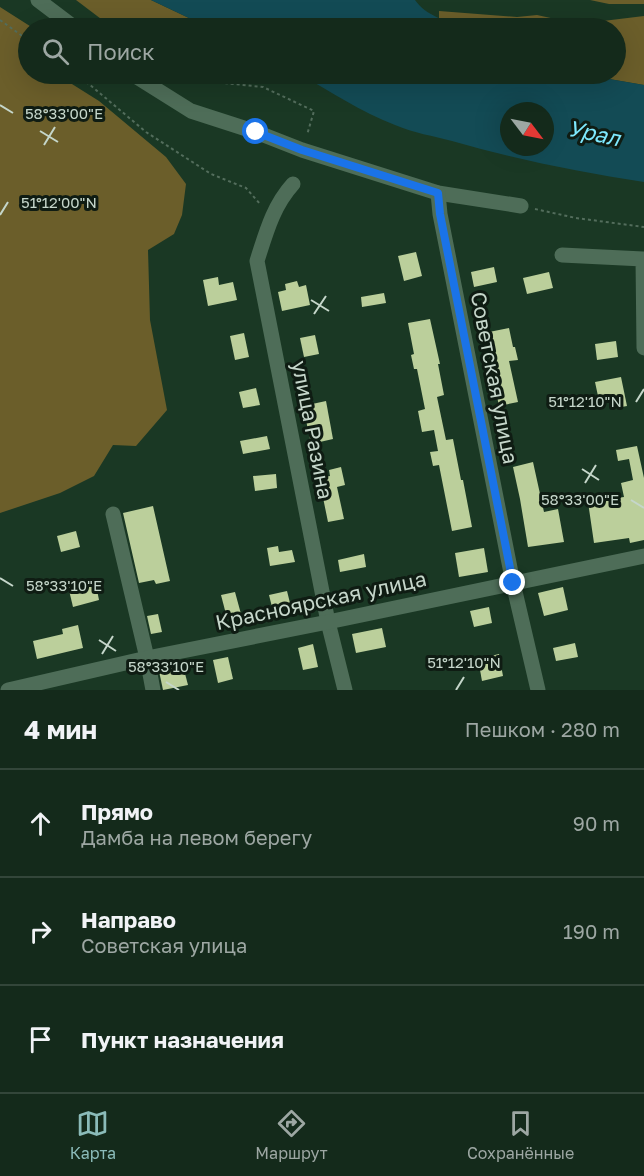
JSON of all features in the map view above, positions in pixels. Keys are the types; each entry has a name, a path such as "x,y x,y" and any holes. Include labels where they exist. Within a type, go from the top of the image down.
{"street":[{"path":"38,0 62,18"},
{"path":"148,84 191,111 302,150 438,193 521,206"},
{"name":"улица Разина","path":"292,184 272,217 257,261 328,622 345,690"},
{"name":"Советская улица","path":"438,193 440,214 513,583 538,690"},
{"path":"562,255 643,259 644,348"},
{"path":"113,514 153,690"},
{"name":"Красноярская улица","path":"8,690 147,658 644,556"}],"path":[{"path":"0,20 18,33"},
{"path":"89,84 146,132 211,174 246,188 272,217"},
{"path":"234,84 263,87 314,111 302,150"},
{"path":"521,206 576,218 644,227"}],"shaded area":[{"path":"76,0 151,0 189,18 100,18"},
{"path":"590,0 644,0 644,4 609,4"},
{"path":"0,7 18,18 18,84 72,84 99,101 166,157 186,184 182,215 174,234 148,250 150,320 167,410 136,446 113,445 94,476 60,493 0,513"},
{"path":"439,11 517,17 537,15 551,18 439,18"},
{"path":"644,16 644,85 626,82 626,18"}],"water":[{"path":"151,0 415,0 425,10 440,18 189,18"},
{"name":"Урал","path":"626,82 644,85 644,182 511,156 554,156 554,102 500,102 500,153 409,130 370,114 316,84 626,84"}],"building":[{"path":"416,252 422,276 404,281 398,256"},
{"path":"494,267 497,282 474,287 471,272"},
{"path":"549,272 553,288 527,294 523,278"},
{"path":"218,277 219,285 233,282 237,300 208,306 203,280"},
{"path":"297,281 299,287 306,285 310,305 282,311 278,292 286,290 285,284"},
{"path":"384,293 386,303 362,307 361,297"},
{"path":"430,319 444,395 437,397 446,440 453,439 472,527 452,531 439,465 433,466 430,452 438,451 434,430 422,432 418,411 425,409 417,369 414,369 411,355 414,354 408,323"},
{"path":"509,328 518,360 509,361 518,402 499,406 484,333"},
{"path":"244,333 249,357 235,360 230,336"},
{"path":"315,335 319,354 304,357 300,338"},
{"path":"616,341 618,357 597,360 595,344"},
{"path":"621,377 627,406 611,409 608,394 598,396 595,382"},
{"path":"256,388 260,405 243,408 239,392"},
{"path":"326,401 333,439 311,444 303,406"},
{"path":"267,436 270,449 243,454 240,441"},
{"path":"637,446 644,478 644,540 630,543 629,538 594,543 588,502 624,497 621,483 633,480 629,459 618,461 616,450"},
{"path":"533,462 544,512 558,509 564,542 528,547 513,467"},
{"path":"341,467 345,485 337,487 344,519 328,522 319,478 330,476 329,470"},
{"path":"276,474 277,488 255,491 253,476"},
{"path":"153,506 170,581 156,584 154,580 139,583 123,513"},
{"path":"76,531 80,547 61,552 57,536"},
{"path":"278,546 279,552 292,550 295,562 270,566 267,548"},
{"path":"484,548 488,572 459,577 455,553"},
{"path":"364,554 366,567 340,572 338,560"},
{"path":"95,580 99,600 73,607 68,586"},
{"path":"563,587 568,610 544,616 538,593"},
{"path":"287,591 290,603 272,607 269,595"},
{"path":"235,592 241,614 227,618 221,595"},
{"path":"489,607 492,623 474,627 470,611"},
{"path":"158,614 162,632 151,634 147,616"},
{"path":"78,625 83,648 37,659 33,641 63,634 62,629"},
{"path":"382,628 386,647 356,653 352,634"},
{"path":"575,643 578,657 556,661 553,648"},
{"path":"313,644 318,667 303,670 298,648"},
{"path":"499,654 503,676 482,681 478,659"},
{"path":"228,657 233,679 218,683 213,660"},
{"path":"183,666 188,685 163,690 159,671"}],"route":[{"path":"256,132 302,150 438,193 440,214 513,583"}]}
